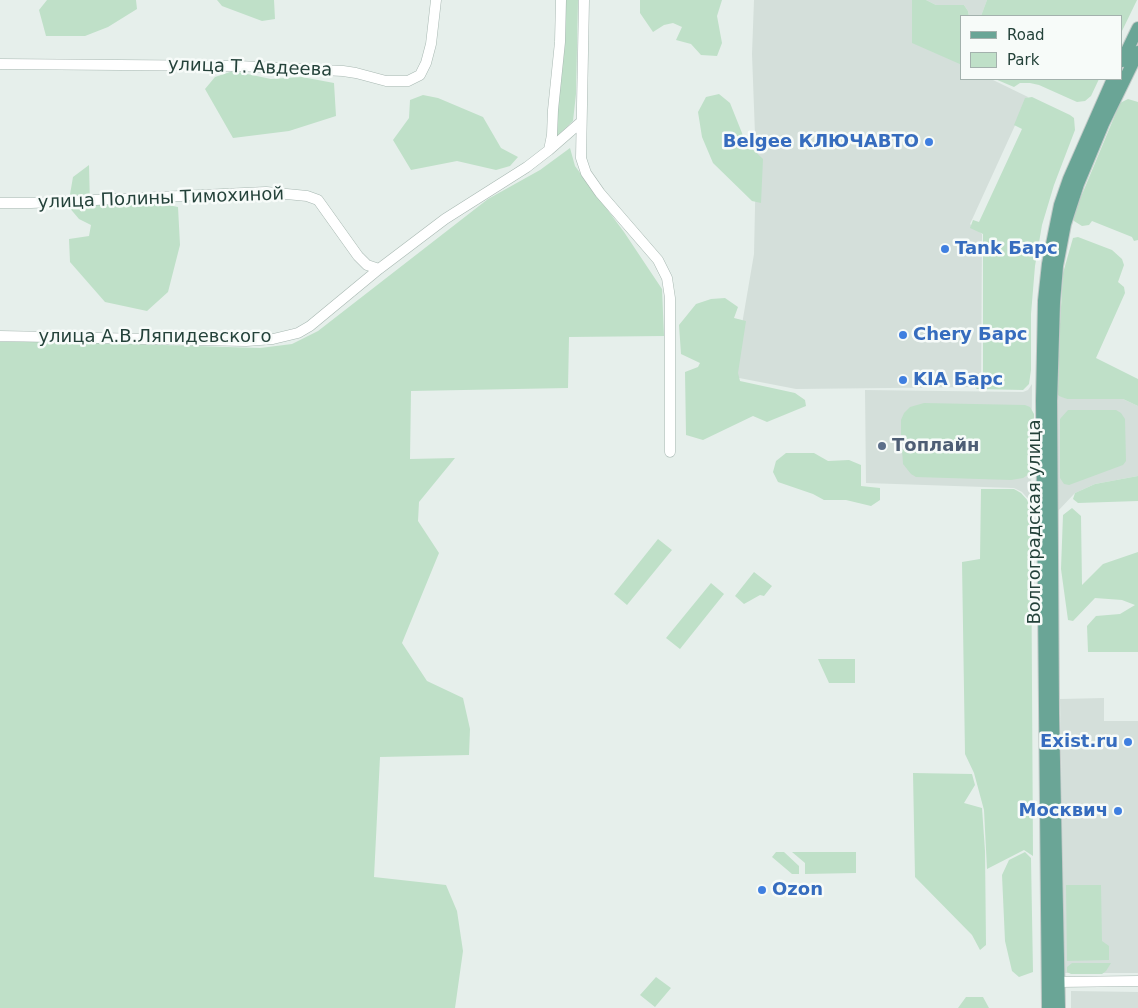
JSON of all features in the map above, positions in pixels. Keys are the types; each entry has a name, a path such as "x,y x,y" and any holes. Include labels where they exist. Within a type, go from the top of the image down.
{"main road":[{"path":"1123,60 1138,28"},
{"name":"Волгоградская улица","path":"1048,1008 1053,706 1052,401 1054,302 1057,266 1065,224 1078,184 1103,124 1138,52"},
{"name":"Волгоградская улица","path":"1059,1008 1051,828 1042,401 1045,292 1048,264 1060,205 1072,171 1113,80"}],"street":[{"name":"улица Т. Авдеева","path":"0,64 247,66 343,71 386,81 408,81 420,74 426,63 431,44 436,0"},
{"path":"549,150 560,42 561,0"},
{"path":"584,0 581,158 586,174 658,260 667,278 670,298 670,452"},
{"name":"улица А.В.Ляпидевского","path":"0,336 229,340 273,339 298,333 310,326 379,269 445,219 527,167 581,122"},
{"name":"улица Полины Тимохиной","path":"0,203 266,192 307,196 318,200 358,256 367,265 379,269"},
{"path":"1059,982 1138,981"}],"shaded area":[{"path":"754,0 913,0 960,62 960,80 993,80 1028,97 970,224 982,234 981,387 796,389 734,377 754,254 756,161 752,54"},
{"path":"926,0 987,0 981,15 969,15 964,5 936,5"},
{"path":"1032,384 1031,512 1030,501 1022,492 1014,488 866,483 865,390 1023,392 1028,390"},
{"path":"1055,391 1067,399 1123,399 1138,406 1138,476 1095,484 1075,493 1057,512"},
{"path":"1104,698 1104,721 1138,721 1138,973 1065,973 1060,699"},
{"path":"1071,991 1138,992 1138,1008 1071,1008"}],"green space":[{"path":"47,0 136,0 137,9 108,27 85,36 46,36 39,10"},
{"path":"217,0 274,0 275,19 262,21 222,6"},
{"path":"565,0 578,0 576,94 573,121 555,138"},
{"path":"640,0 722,0 717,16 722,43 717,56 701,55 691,44 676,40 682,27 673,23 664,25 653,32 640,13"},
{"path":"912,0 926,0 936,5 964,5 968,11 969,15 960,15 960,64 912,43"},
{"path":"987,0 1137,0 1123,29 1123,15 981,15"},
{"path":"233,71 271,79 302,77 334,83 336,116 289,131 233,138 205,89 215,77"},
{"path":"997,80 1099,80 1091,96 1085,101 1077,102 1039,85 1020,83 1014,87"},
{"path":"719,94 730,103 746,143 763,159 761,203 752,201 713,163 702,137 698,112 706,97"},
{"path":"423,95 438,98 483,117 501,148 518,157 510,166 496,170 457,161 411,170 393,140 409,118 410,100"},
{"path":"1032,97 1074,118 1075,130 1054,185 1042,225 1035,266 1031,314 1031,370 1029,384 1023,390 977,389 973,385 983,381 983,234 970,228 973,220 979,222 1022,129 1014,125 1025,98"},
{"path":"1128,99 1138,102 1138,240 1134,241 1132,237 1092,221 1089,225 1082,226 1074,221 1073,216 1120,103"},
{"path":"570,148 575,166 624,232 662,289 664,336 569,337 568,388 411,391 410,459 455,458 419,502 418,521 439,553 402,643 427,681 463,698 470,729 469,755 380,757 374,877 446,885 457,911 463,951 455,1008 0,1008 0,342 67,342 260,348 292,344 318,331 488,199 540,170"},
{"path":"89,165 90,205 163,204 178,207 180,245 168,292 147,311 105,302 70,262 69,239 89,236 91,225 79,219 68,206 73,177"},
{"path":"1078,237 1112,250 1122,259 1124,265 1118,282 1124,287 1125,293 1096,358 1138,379 1138,406 1123,399 1067,399 1059,396 1055,391 1058,387 1063,273 1073,238"},
{"path":"725,298 738,307 734,318 746,321 738,373 740,381 795,393 805,400 806,406 767,422 753,416 703,440 686,435 685,372 698,367 700,363 681,354 679,325 696,304 711,299"},
{"path":"924,403 1025,405 1030,407 1034,414 1034,468 1032,472 1023,478 1011,480 916,477 911,474 903,464 902,449 906,449 906,435 901,435 901,420 904,413 910,407"},
{"path":"1068,410 1116,410 1121,413 1125,419 1126,461 1123,465 1069,485 1064,484 1060,478 1060,419"},
{"path":"786,453 814,453 828,461 849,460 861,465 861,486 880,488 880,500 871,506 846,500 824,500 813,494 778,482 773,472 776,461"},
{"path":"1138,476 1138,501 1078,503 1073,499 1075,493 1095,484"},
{"path":"981,489 1014,489 1021,493 1029,502 1031,515 1033,856 1024,850 987,869 984,810 974,773 965,754 962,562 980,559"},
{"path":"1072,508 1081,516 1082,585 1103,564 1138,552 1138,652 1088,652 1087,626 1096,616 1120,614 1135,605 1122,600 1095,598 1073,621 1068,620 1061,569 1063,515"},
{"path":"658,539 672,550 627,605 614,594"},
{"path":"754,572 772,586 764,596 760,595 744,604 735,596"},
{"path":"711,583 724,594 680,649 666,638"},
{"path":"818,659 855,659 855,683 829,683"},
{"path":"913,773 972,774 975,785 964,803 982,808 985,851 986,945 980,950 972,935 915,877"},
{"path":"776,852 784,852 799,866 799,874 792,874 772,857"},
{"path":"792,852 856,852 856,873 805,874 805,863"},
{"path":"1025,852 1031,858 1033,972 1019,977 1012,971 1005,941 1002,875 1009,860"},
{"path":"1066,885 1101,885 1102,941 1109,946 1109,960 1067,961"},
{"path":"1072,963 1111,963 1102,974 1071,974 1067,972 1067,967"},
{"path":"656,977 671,988 655,1007 640,995"},
{"path":"966,997 983,997 989,1008 958,1008"}],"place":[{"name":"Belgee КЛЮЧАВТО","path":"929,142"},
{"name":"Tank Барс","path":"945,249"},
{"name":"Chery Барс","path":"903,335"},
{"name":"KIA Барс","path":"903,380"},
{"name":"Топлайн","path":"882,446"},
{"name":"Exist.ru","path":"1128,742"},
{"name":"Москвич","path":"1118,811"},
{"name":"Ozon","path":"762,890"}]}
